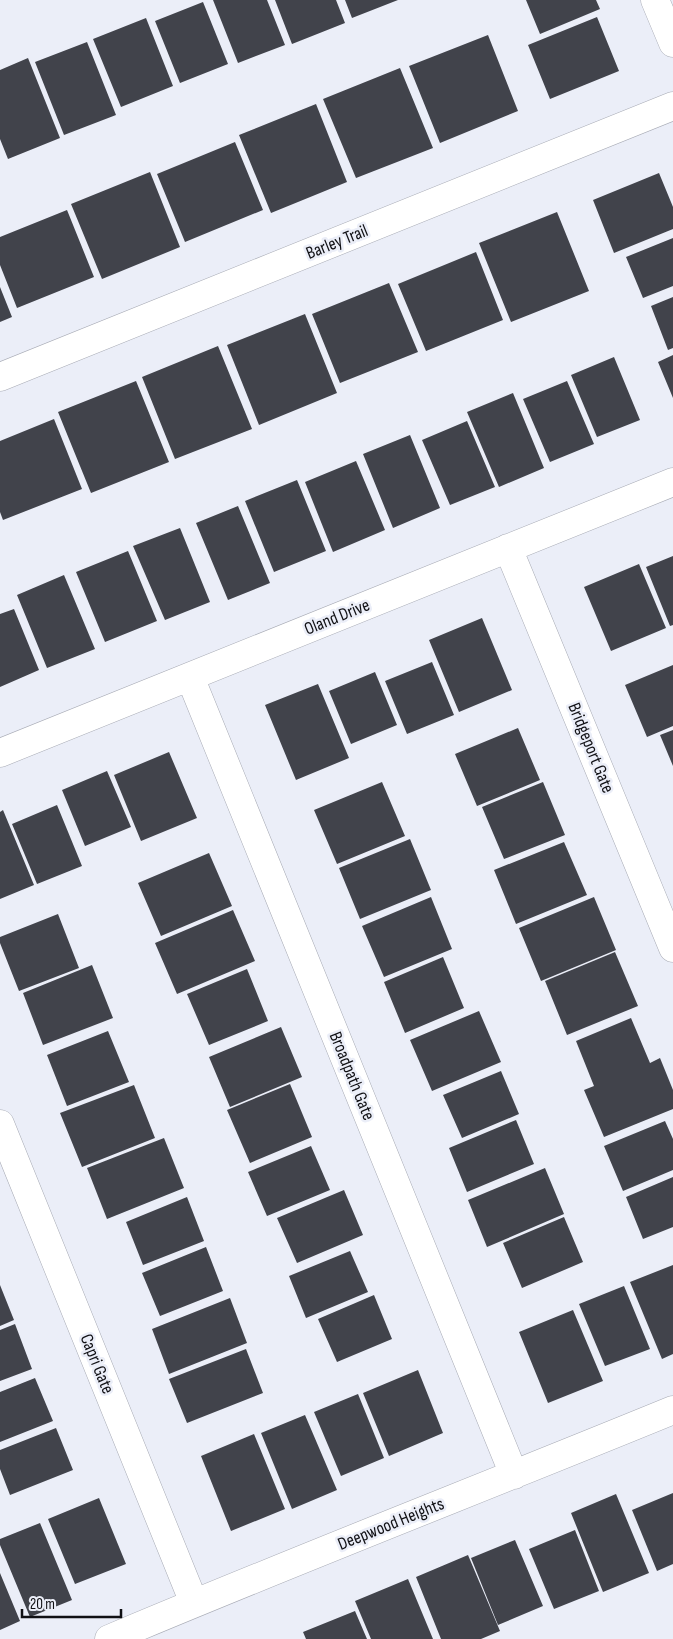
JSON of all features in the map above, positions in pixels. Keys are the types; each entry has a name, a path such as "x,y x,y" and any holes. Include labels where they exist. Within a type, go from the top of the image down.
{"street":[{"path":"656,0 673,43"},
{"name":"Barley Trail","path":"0,377 673,106"},
{"name":"Oland Drive","path":"0,753 673,482"},
{"name":"Bridgeport Gate","path":"508,548 673,948"},
{"name":"Broadpath Gate","path":"190,676 514,1475"},
{"name":"Capri Gate","path":"0,1124 194,1603"},
{"name":"Deepwood Heights","path":"109,1639 673,1410"}],"building":[{"path":"213,0 267,0 285,45 238,63"},
{"path":"275,0 336,0 345,23 292,44"},
{"path":"345,0 398,0 352,18"},
{"path":"526,0 596,0 600,9 540,34"},
{"path":"203,2 228,64 180,83 155,21"},
{"path":"597,17 619,71 550,99 528,45"},
{"path":"146,18 173,86 121,107 93,39"},
{"path":"488,35 518,111 440,143 409,66"},
{"path":"87,42 116,115 64,135 35,62"},
{"path":"28,58 60,138 8,159 0,139 0,70"},
{"path":"400,68 433,148 356,178 323,99"},
{"path":"316,104 347,182 271,213 239,135"},
{"path":"235,142 263,210 185,242 157,174"},
{"path":"150,172 180,247 102,279 71,204"},
{"path":"659,173 673,207 673,229 614,253 593,200"},
{"path":"67,210 94,277 17,308 0,265 0,237"},
{"path":"557,212 589,291 511,322 479,243"},
{"path":"673,238 673,286 643,298 626,257"},
{"path":"476,252 503,320 426,351 398,284"},
{"path":"389,283 418,352 340,383 312,314"},
{"path":"0,287 12,317 0,322"},
{"path":"673,297 673,348 668,350 651,306"},
{"path":"305,314 337,393 259,425 227,345"},
{"path":"218,346 252,429 175,459 142,377"},
{"path":"673,355 673,398 658,362"},
{"path":"614,357 640,420 597,437 571,375"},
{"path":"136,381 169,462 91,493 58,412"},
{"path":"567,381 594,444 550,462 523,399"},
{"path":"513,393 544,468 499,487 467,412"},
{"path":"54,419 82,489 3,520 0,512 0,441"},
{"path":"467,421 495,487 450,505 422,440"},
{"path":"410,435 440,508 393,528 363,454"},
{"path":"356,461 385,530 333,552 305,482"},
{"path":"297,480 326,551 274,572 245,501"},
{"path":"238,506 270,583 228,600 196,523"},
{"path":"180,528 210,602 165,620 133,546"},
{"path":"128,551 157,621 105,642 76,572"},
{"path":"673,556 673,625 670,626 646,567"},
{"path":"639,564 666,628 611,651 584,587"},
{"path":"64,575 95,649 47,668 17,595"},
{"path":"14,609 39,670 0,687 0,614"},
{"path":"482,618 512,690 459,712 429,640"},
{"path":"432,662 454,715 407,734 385,681"},
{"path":"673,665 673,726 647,737 625,685"},
{"path":"375,672 397,725 351,744 329,691"},
{"path":"318,684 349,758 296,780 265,705"},
{"path":"518,728 540,780 477,806 455,754"},
{"path":"673,730 673,766 660,735"},
{"path":"169,752 197,818 141,841 114,775"},
{"path":"107,771 131,827 85,846 62,790"},
{"path":"382,782 405,836 337,864 314,810"},
{"path":"543,782 565,835 504,859 482,807"},
{"path":"57,805 82,866 37,884 12,824"},
{"path":"3,810 34,885 0,899 0,812"},
{"path":"410,839 431,890 360,919 339,868"},
{"path":"564,842 587,895 516,924 494,870"},
{"path":"209,853 232,906 161,936 138,883"},
{"path":"431,897 452,949 384,977 362,926"},
{"path":"594,897 616,950 541,981 519,928"},
{"path":"233,910 255,961 177,994 155,943"},
{"path":"58,914 79,968 19,991 0,943 0,937"},
{"path":"615,952 638,1006 567,1035 545,981"},
{"path":"443,957 464,1008 405,1033 384,982"},
{"path":"92,965 113,1018 43,1045 23,993"},
{"path":"247,969 268,1021 209,1045 187,994"},
{"path":"479,1011 501,1062 432,1091 410,1040"},
{"path":"631,1018 650,1063 660,1058 673,1090 673,1109 604,1137 584,1090 594,1086 576,1041"},
{"path":"281,1027 302,1077 230,1107 209,1057"},
{"path":"108,1031 129,1082 67,1106 47,1055"},
{"path":"501,1071 519,1114 462,1138 443,1095"},
{"path":"290,1084 312,1137 250,1163 227,1110"},
{"path":"134,1085 155,1138 82,1167 60,1113"},
{"path":"516,1120 534,1164 467,1192 449,1148"},
{"path":"665,1121 673,1139 673,1170 623,1191 604,1146"},
{"path":"164,1138 184,1188 107,1219 87,1168"},
{"path":"311,1146 330,1190 267,1216 248,1172"},
{"path":"545,1168 564,1214 487,1247 468,1200"},
{"path":"673,1177 673,1227 643,1239 626,1197"},
{"path":"344,1190 363,1235 297,1263 277,1218"},
{"path":"187,1197 204,1241 143,1265 126,1222"},
{"path":"564,1217 583,1262 522,1288 503,1243"},
{"path":"206,1247 223,1291 160,1316 142,1273"},
{"path":"350,1251 368,1292 306,1318 289,1276"},
{"path":"673,1265 673,1354 662,1359 630,1282"},
{"path":"0,1285 14,1320 0,1326"},
{"path":"624,1286 650,1349 605,1366 579,1304"},
{"path":"374,1295 392,1339 337,1362 318,1319"},
{"path":"230,1298 247,1343 169,1374 152,1329"},
{"path":"573,1310 603,1381 548,1403 519,1332"},
{"path":"15,1324 32,1369 0,1381 0,1330"},
{"path":"246,1349 263,1393 187,1423 169,1379"},
{"path":"418,1370 443,1433 389,1456 363,1393"},
{"path":"35,1378 53,1421 0,1442 0,1392"},
{"path":"358,1394 384,1458 341,1476 314,1412"},
{"path":"305,1415 337,1490 292,1509 261,1433"},
{"path":"56,1428 73,1470 10,1495 0,1469 0,1450"},
{"path":"254,1434 285,1509 231,1531 201,1456"},
{"path":"673,1493 673,1564 657,1571 632,1510"},
{"path":"616,1494 649,1573 603,1592 571,1513"},
{"path":"99,1498 126,1564 75,1584 48,1519"},
{"path":"40,1523 72,1600 30,1617 0,1545 0,1539"},
{"path":"575,1530 599,1591 554,1609 529,1549"},
{"path":"515,1540 543,1606 498,1625 471,1558"},
{"path":"468,1555 500,1631 481,1639 441,1639 416,1577"},
{"path":"0,1573 20,1621 0,1630"},
{"path":"408,1579 433,1639 371,1639 355,1601"},
{"path":"355,1611 367,1639 306,1639 303,1632"}]}
